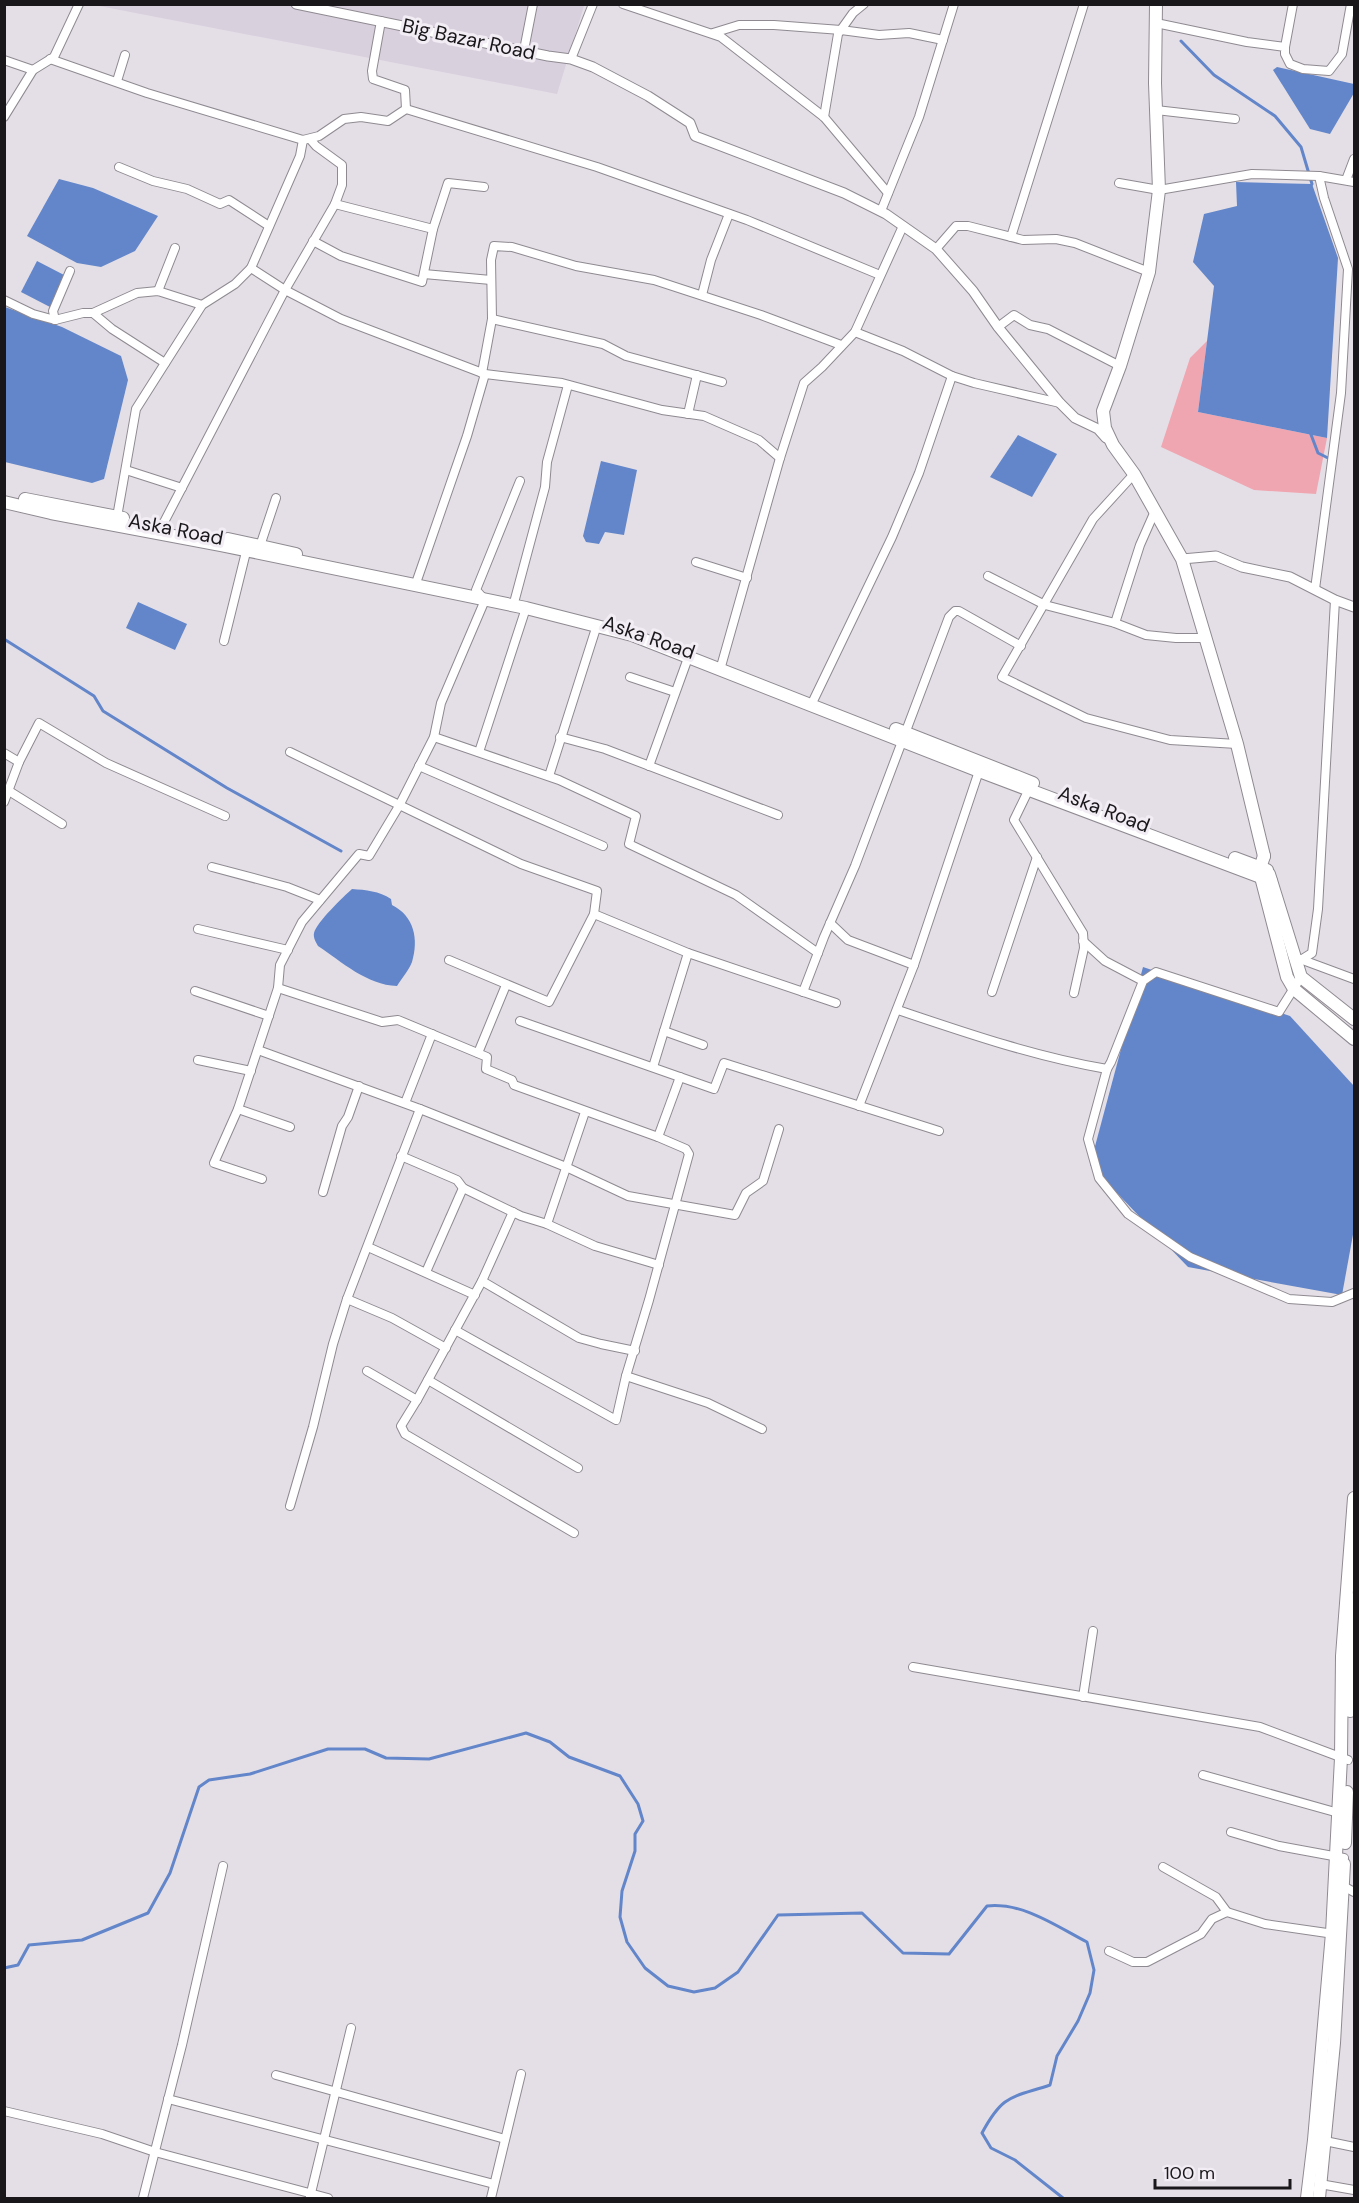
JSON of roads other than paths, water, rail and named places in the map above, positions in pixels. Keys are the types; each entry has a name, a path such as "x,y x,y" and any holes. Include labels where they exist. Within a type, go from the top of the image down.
{"main road":[{"path":"1156,4 1159,190 1149,272 1120,366 1103,411 1106,428 1113,445 1134,474 1182,559 1237,744 1287,977 1294,989 1354,1039"},
{"name":"Aska Road","path":"4,495 117,517 161,530 260,546 416,582 476,590 630,627 721,666 814,699 902,736 1264,870"},
{"path":"4,502 51,513 161,530 246,552 416,582 633,635 688,657 721,666 902,736 979,771 1264,870"},
{"path":"1264,870 1301,977 1354,1019"},
{"path":"1318,2199 1325,2141 1343,1812 1342,1656 1354,1498"},
{"path":"1344,1759 1354,1599"},
{"path":"1307,2199 1343,1886 1340,1858"}],"street":[{"path":"4,117 33,70 54,57 79,4"},
{"path":"524,50 533,4"},
{"path":"571,59 593,4"},
{"path":"623,4 721,37 824,117 888,193"},
{"path":"846,4 853,13"},
{"path":"824,117 838,34 853,13 864,4"},
{"path":"881,211 919,117 954,4"},
{"path":"1011,237 1084,4"},
{"path":"1293,4 1285,54 1290,64 1303,69 1329,71 1342,54 1351,4"},
{"name":"Big Bazar Road","path":"297,5 571,59 593,67 648,96 690,123 695,135 844,193 881,211 936,249 973,291 998,327 1060,403 1075,418 1098,429 1113,445"},
{"path":"381,21 372,71 373,80 405,90 406,109"},
{"path":"1156,23 1286,48"},
{"path":"713,33 739,25 841,30 879,35 909,33 943,40"},
{"path":"117,81 125,55"},
{"path":"50,59 147,93 307,140 342,165 342,185 336,204 285,290 161,530"},
{"path":"4,60 33,70"},
{"path":"117,517 136,409 202,305 235,284 251,268 307,140 319,136 344,119 361,117 388,121 406,109"},
{"path":"406,109 597,168 729,214 880,275"},
{"path":"1156,110 1235,119"},
{"path":"1119,183 1159,190 1252,174 1319,176 1350,181 1354,159"},
{"path":"119,167 153,181 187,189 220,204 229,200 269,226"},
{"path":"1315,589 1341,393 1351,269 1324,198 1319,176"},
{"path":"313,241 341,256 422,282 433,230 448,183 484,187"},
{"path":"336,204 433,230"},
{"path":"702,295 711,260 729,214"},
{"path":"721,666 780,458 804,383 822,368 855,332 903,226"},
{"path":"936,249 956,226 968,226 1023,240 1056,239 1075,243 1149,272"},
{"path":"416,582 467,436 484,374 492,319 491,260 494,246 512,248 576,266 654,280 841,345"},
{"path":"158,291 175,248"},
{"path":"251,268 285,290 341,319 484,374 568,385 662,410 704,416 759,440 780,458"},
{"path":"55,320 53,311 70,271"},
{"path":"424,274 491,280"},
{"path":"4,300 33,314 55,320 82,313 93,313 137,293 158,291 202,305"},
{"path":"93,313 165,363"},
{"path":"998,327 1014,315 1030,326 1048,329 1120,366"},
{"path":"492,319 603,344 626,356 722,382"},
{"path":"855,332 974,383 1060,403"},
{"path":"688,414 697,375"},
{"path":"814,699 892,537 919,473 952,375"},
{"path":"515,599 545,487 547,462 568,385"},
{"path":"126,470 182,488"},
{"path":"1134,474 1093,519 1002,677 1086,718 1170,740 1237,744"},
{"path":"262,1179 214,1163 238,1109 251,1071 278,988 280,966 302,922 359,854 369,856 399,806 434,737 441,703 485,600 476,590 520,481"},
{"path":"260,546 276,498"},
{"path":"1115,622 1140,545 1155,511"},
{"path":"224,641 246,552"},
{"path":"1182,559 1216,556 1242,567 1290,577 1354,607"},
{"path":"696,562 747,578"},
{"path":"988,576 1045,605 1115,622 1146,635 1205,638"},
{"path":"1297,960 1312,952 1318,909 1335,600"},
{"path":"479,752 526,608"},
{"path":"803,992 855,866 902,736 949,617 955,611 959,611 1021,646"},
{"path":"549,776 597,625"},
{"path":"649,766 688,657"},
{"path":"630,676 675,692"},
{"path":"4,802 19,762 39,723 106,763 225,816"},
{"path":"434,737 549,776 636,816 629,844 736,895 818,953"},
{"path":"560,737 597,746 778,815"},
{"path":"290,752 521,864 597,891 594,914 549,1002 449,960"},
{"path":"4,753 19,762"},
{"path":"419,766 603,846"},
{"path":"859,1106 898,1010 979,771"},
{"path":"1029,789 1014,819 1083,933 1074,993"},
{"path":"9,791 62,824"},
{"path":"992,992 1037,857"},
{"path":"212,867 287,887 321,900"},
{"path":"594,914 688,953 836,1003"},
{"path":"830,923 848,940 914,965"},
{"path":"198,929 288,950"},
{"path":"1083,941 1106,961 1143,981"},
{"path":"653,1067 688,953"},
{"path":"1297,960 1354,979"},
{"path":"1301,977 1280,1011 1156,972 1143,981 1112,1062 1107,1069 1088,1139 1099,1178 1128,1214 1190,1257 1289,1299 1332,1302 1354,1293"},
{"path":"478,1053 506,985"},
{"path":"278,988 382,1022 398,1020 487,1057 486,1069 512,1080 514,1085 658,1137 686,1149 689,1154 635,1351 626,1376 616,1420 455,1330"},
{"path":"195,991 269,1016"},
{"path":"898,1010 1075,1064 1107,1069"},
{"path":"520,1022 714,1089 724,1062 939,1131"},
{"path":"664,1031 703,1045"},
{"path":"405,1103 432,1034"},
{"path":"258,1050 405,1103 566,1167 628,1196 735,1215 746,1193 763,1181 779,1130"},
{"path":"198,1060 251,1071"},
{"path":"658,1137 680,1077"},
{"path":"323,1192 342,1126 348,1117 359,1086"},
{"path":"238,1109 290,1127"},
{"path":"290,1506 347,1299 420,1109"},
{"path":"547,1224 585,1112"},
{"path":"401,1155 457,1180 463,1188 513,1212 547,1224 595,1246 659,1264"},
{"path":"426,1272 463,1188"},
{"path":"513,1212 475,1295 401,1426 405,1434 574,1533"},
{"path":"368,1247 475,1295"},
{"path":"482,1281 579,1338 635,1351"},
{"path":"347,1299 392,1318 446,1348"},
{"path":"367,1371 417,1400"},
{"path":"626,1376 708,1403 762,1429"},
{"path":"428,1380 578,1468"},
{"path":"1083,1696 1093,1631"},
{"path":"913,1667 1260,1727 1344,1759"},
{"path":"1203,1775 1343,1812"},
{"path":"1231,1832 1279,1846 1340,1858"},
{"path":"143,2199 223,1866"},
{"path":"1163,1867 1216,1897 1227,1912 1265,1924 1336,1934"},
{"path":"1343,1886 1354,1893"},
{"path":"1109,1951 1133,1962 1147,1962 1201,1934 1212,1918 1227,1912"},
{"path":"310,2196 351,2028"},
{"path":"490,2199 521,2074"},
{"path":"276,2075 505,2139"},
{"path":"168,2099 494,2184"},
{"path":"4,2111 102,2134 155,2152 310,2196 328,2199"},
{"path":"1325,2141 1354,2147"},
{"path":"1320,2184 1354,2190"}],"water":[{"path":"1277,67 1354,84 1354,93 1330,134 1310,129 1273,70"},
{"path":"59,179 93,188 158,216 135,251 101,267 77,263 27,236"},
{"path":"1236,182 1312,184 1338,258 1327,438 1198,412 1214,286 1193,262 1204,214 1237,206"},
{"path":"37,261 66,276 50,307 21,292"},
{"path":"5,307 62,327 121,356 128,380 104,479 92,483 5,462"},
{"path":"1018,435 1057,454 1032,497 990,477"},
{"path":"601,461 637,470 624,535 605,532 599,544 586,542 583,536"},
{"path":"138,602 187,624 175,650 126,628"},
{"path":"352,889 372,891 386,896 410,922 415,937 414,953 411,965 397,986 375,982 365,977 318,946 314,937 316,928"},
{"path":"1143,967 1290,1016 1354,1086 1354,1229 1342,1295 1188,1267 1090,1165"}],"waterway":[{"path":"1181,41 1214,75 1275,116 1301,147 1312,184 1310,187"},
{"path":"1310,432 1318,453 1330,459"},
{"path":"4,639 94,696 103,711 227,788 341,851"},
{"path":"4,1968 18,1965 29,1945 82,1940 148,1913 170,1873 199,1787 209,1780 250,1774 328,1749 365,1749 386,1758 429,1759 526,1733 550,1742 569,1757 620,1776 638,1804 643,1821 635,1834 635,1851 622,1891 620,1917 627,1942 645,1968 668,1986 694,1992 715,1988 738,1972 778,1915 862,1913 903,1953 949,1954 987,1906 1000,1906 1039,1916 1087,1942 1094,1970 1090,1993 1078,2021 1057,2056 1050,2085 1009,2099 996,2111 982,2133 991,2148 1015,2160 1063,2198"}]}
